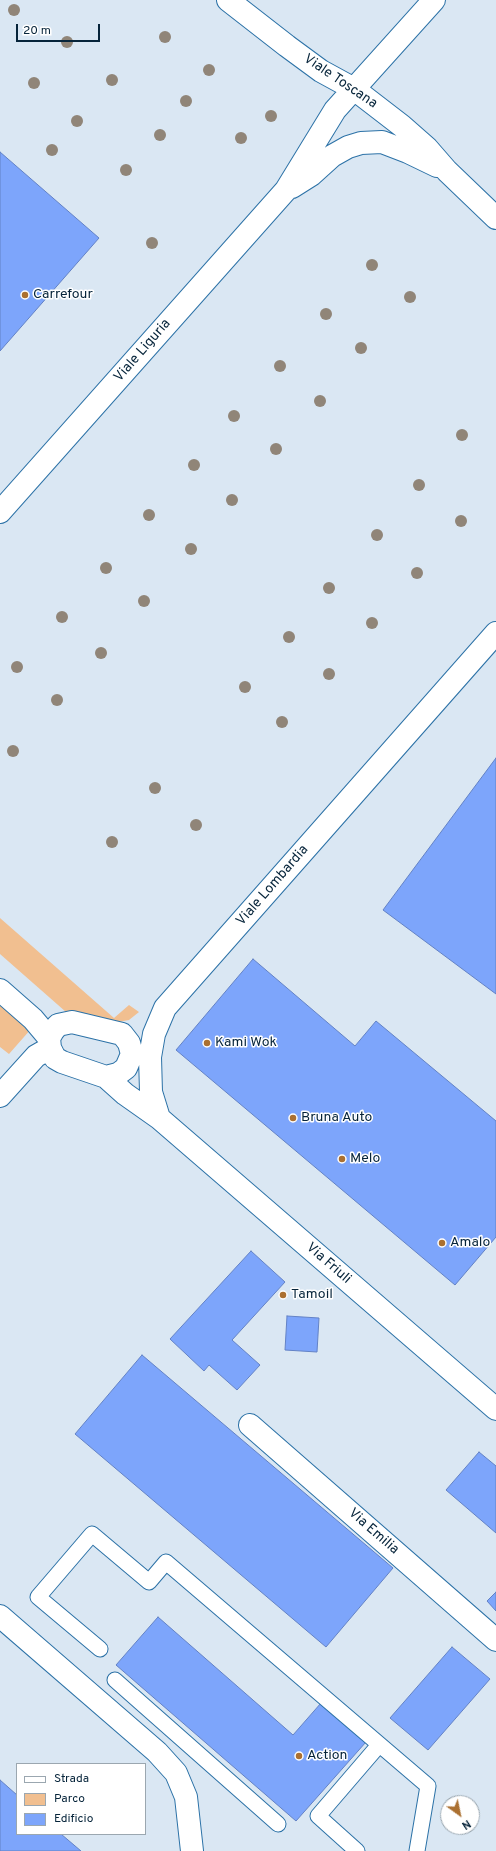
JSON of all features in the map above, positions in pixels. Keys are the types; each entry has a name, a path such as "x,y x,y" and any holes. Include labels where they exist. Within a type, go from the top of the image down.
{"street":[{"name":"Viale Toscana","path":"228,0 287,46 321,70 354,89 402,126 427,148 447,171"},
{"path":"286,190 335,110 434,0"},
{"path":"286,190 311,175 332,156 348,147 361,143 382,142 408,152 447,171 496,218"},
{"name":"Viale Liguria","path":"0,512 286,190"},
{"name":"Viale Lombardia","path":"159,1118 151,1092 150,1057 154,1034 165,1008 496,632"},
{"path":"0,990 33,1019 49,1043 55,1058 62,1062 106,1077 125,1094 159,1118"},
{"path":"0,1096 49,1043 58,1026 72,1022 122,1034 129,1043 129,1061 159,1118"},
{"path":"106,1077 118,1074 154,1034"},
{"name":"Via Friuli","path":"159,1118 492,1398"},
{"name":"Via Emilia","path":"250,1425 496,1640"},
{"path":"0,1616 157,1752 176,1773 186,1797 192,1851"}],"lane":[{"path":"100,1649 38,1596 92,1534 149,1582 166,1562 428,1786 417,1851"},
{"path":"115,1680 278,1824"},
{"path":"357,1851 318,1816 379,1745"}],"green space":[{"path":"0,918 114,1018 129,1005 139,1012 129,1020 118,1022 89,1020 66,1012 0,954"},
{"path":"0,1002 31,1029 9,1054 0,1047"}],"building":[{"name":"Carrefour","path":"0,152 99,238 0,351"},
{"path":"496,758 496,994 383,910"},
{"path":"253,959 355,1046 376,1021 496,1121 496,1237 455,1285 176,1050"},
{"path":"251,1251 285,1282 232,1340 260,1365 237,1390 209,1365 204,1371 170,1339"},
{"path":"287,1316 319,1318 317,1352 285,1350"},
{"path":"142,1355 393,1568 326,1647 75,1434"},
{"path":"479,1452 496,1466 496,1533 446,1490"},
{"path":"496,1592 496,1611 487,1601"},
{"path":"158,1617 293,1735 321,1703 366,1742 296,1821 116,1665"},
{"path":"452,1647 490,1679 428,1750 390,1718"},
{"path":"0,1780 16,1794 16,1835 62,1835 81,1851 0,1851"}],"place":[{"name":"Carrefour","path":"25,295"},
{"name":"Kami Wok","path":"207,1043"},
{"name":"Bruna Auto","path":"293,1118"},
{"name":"Melo","path":"342,1159"},
{"name":"Amalo","path":"442,1243"},
{"name":"Tamoil","path":"283,1295"},
{"name":"Action","path":"299,1756"}]}
